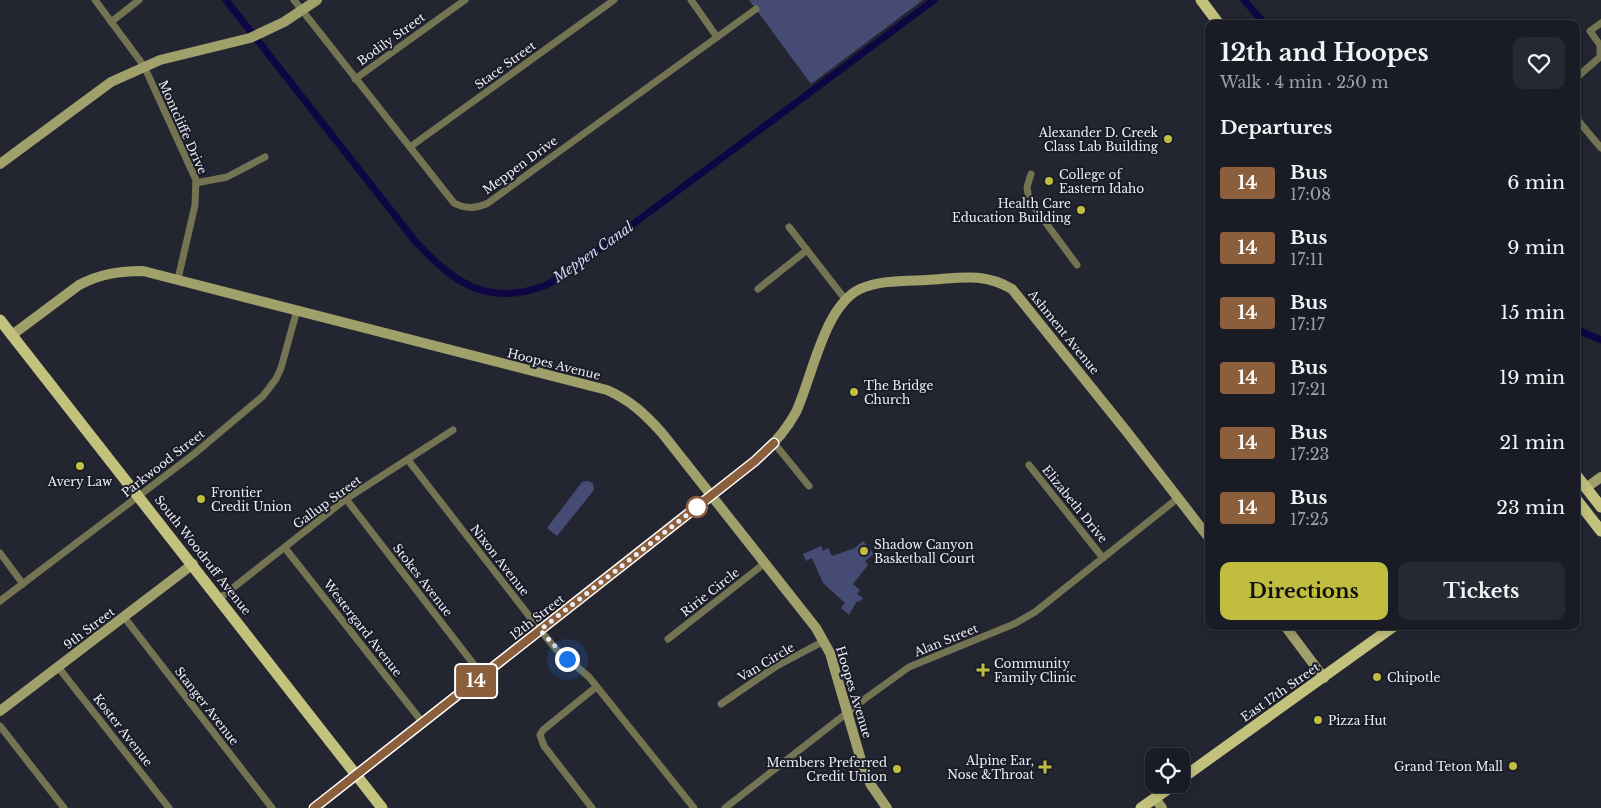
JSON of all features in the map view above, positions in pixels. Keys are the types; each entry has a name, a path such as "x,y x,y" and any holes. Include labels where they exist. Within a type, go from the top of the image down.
{"main road":[{"path":"1201,0 1217,20"},
{"name":"South Woodruff Avenue","path":"0,320 220,598 382,808"},
{"path":"1581,492 1601,507"},
{"path":"1580,504 1601,531"},
{"name":"East 17th Street","path":"1190,773 1389,630"},
{"path":"1141,808 1162,793"}],"street":[{"name":"Montcliffe Drive","path":"95,0 144,66 193,172 196,183 195,205 178,279"},
{"path":"111,22 139,0"},
{"name":"Meppen Drive","path":"294,0 454,203 468,208 480,207 756,9"},
{"path":"0,164 111,82 144,66 178,55 254,36 317,0"},
{"name":"Bodily Street","path":"355,78 465,0"},
{"name":"Stace Street","path":"410,147 614,0"},
{"path":"691,0 717,37"},
{"path":"1580,74 1600,57 1600,45 1590,31 1601,23"},
{"path":"1580,123 1601,148"},
{"path":"196,183 227,176 265,157"},
{"path":"1031,174 1027,187 1029,200 1077,265"},
{"path":"789,227 845,299"},
{"path":"758,289 807,250"},
{"name":"Hoopes Avenue","path":"12,335 79,285 90,279 110,272 132,271 178,279 607,390 622,397 647,417 712,495 824,641 831,658 863,767 871,785 887,808"},
{"name":"Ashment Avenue","path":"774,443 795,413 834,315 845,299 870,285 963,277 986,278 998,281 1012,289 1124,428 1205,533"},
{"name":"Parkwood Street","path":"0,601 140,496 263,396 276,379 281,368 297,310"},
{"name":"Gallup Street","path":"220,598 346,499 453,430"},
{"path":"774,443 809,486"},
{"name":"12th Street","path":"314,808 712,495 774,443"},
{"name":"Nixon Avenue","path":"408,460 540,630 556,649 579,667 694,808"},
{"name":"Elizabeth Drive","path":"1029,465 1103,558"},
{"path":"1581,492 1601,477"},
{"name":"Alan Street","path":"725,808 847,712 910,667 1014,624 1036,612 1178,498"},
{"name":"Stokes Avenue","path":"346,499 482,676"},
{"name":"Westergard Avenue","path":"285,548 423,722"},
{"path":"0,553 23,584"},
{"name":"Ririe Circle","path":"668,639 765,563"},
{"name":"9th Street","path":"0,711 193,564"},
{"name":"Stanger Avenue","path":"124,617 272,808"},
{"path":"1288,630 1324,678"},
{"name":"Van Circle","path":"721,704 775,667 824,641"},
{"name":"Koster Avenue","path":"58,667 169,808"},
{"path":"592,808 544,746 540,735 542,730 596,687"},
{"path":"0,726 64,808"},
{"path":"1155,798 1162,808"}],"shaded area":[{"path":"749,0 923,0 811,84"},
{"path":"582,482 593,483 594,490 557,536 547,528"},
{"path":"863,541 874,554 865,561 868,565 853,584 860,590 857,594 863,598 859,602 857,601 849,615 841,608 845,603 823,583 812,558 806,561 803,554 821,546 823,551 828,548 832,556 855,548"}],"waterway":[{"name":"Meppen Canal","path":"226,0 415,241 429,256 457,279 472,287 488,292 505,294 523,292 544,286 574,268 934,0"},
{"path":"1244,0 1262,20"},
{"path":"1580,331 1601,340"}],"bus line":[{"name":"14","path":"314,808 755,461 774,443"}],"place":[{"name":"Alexander D. Creek Class Lab Building","path":"1168,139"},
{"name":"College of Eastern Idaho","path":"1049,181"},
{"name":"Health Care Education Building","path":"1081,210"},
{"name":"The Bridge Church","path":"854,392"},
{"name":"Avery Law","path":"80,466"},
{"name":"Frontier Credit Union","path":"201,499"},
{"name":"Shadow Canyon Basketball Court","path":"864,551"},
{"name":"Community Family Clinic","path":"983,670"},
{"name":"Chipotle","path":"1377,677"},
{"name":"Pizza Hut","path":"1318,720"},
{"name":"Grand Teton Mall","path":"1513,766"},
{"name":"Alpine Ear, Nose &Throat","path":"1045,767"},
{"name":"Members Preferred Credit Union","path":"897,769"}],"route":[{"path":"567,659 540,630 697,507"}]}
